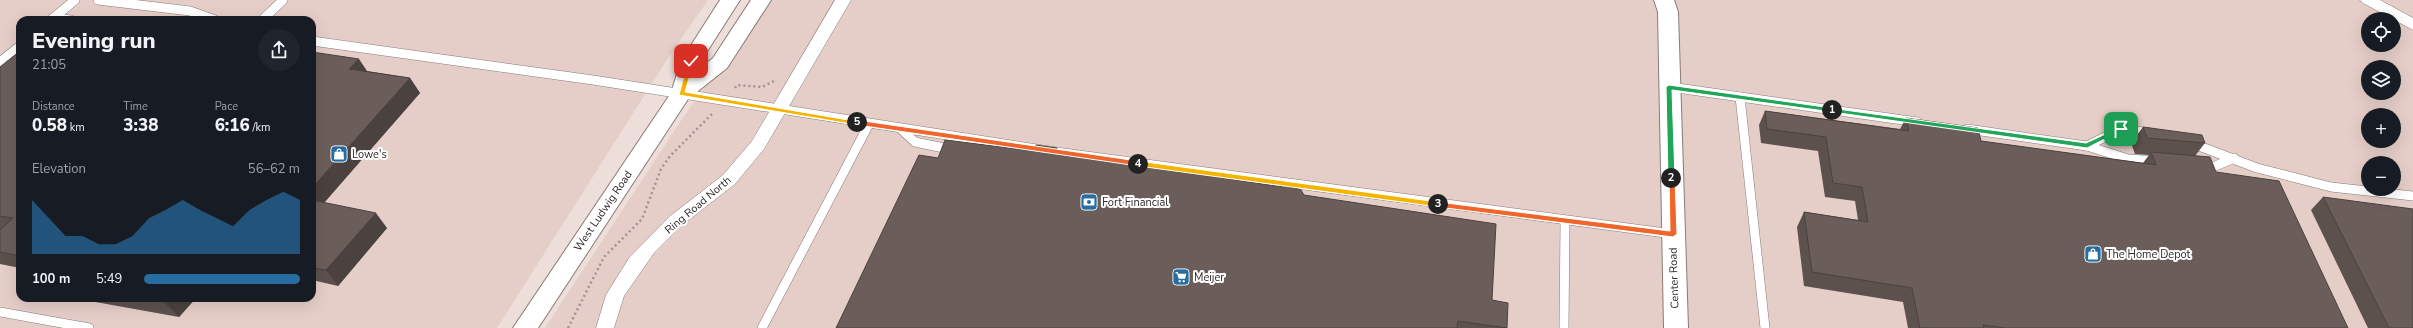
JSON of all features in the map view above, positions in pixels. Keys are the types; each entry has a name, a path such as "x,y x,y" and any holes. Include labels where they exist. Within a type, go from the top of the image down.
{"main road":[{"name":"West Ludwig Road","path":"524,328 681,94 691,61 730,0"},
{"name":"West Ludwig Road","path":"681,94 720,63 761,0"},
{"name":"Center Road","path":"1669,4 1669,87 1676,328"}],"street":[{"name":"Ring Road North","path":"605,328 614,300 641,255 669,227 724,185 743,166 843,0"},
{"path":"2368,0 2413,25"}],"lane":[{"path":"56,16 75,0"},
{"path":"98,0 190,11 204,16"},
{"path":"266,16 283,0"},
{"path":"316,43 593,80 1026,148 1565,221 1673,234"},
{"path":"0,62 16,49"},
{"path":"1669,87 1924,123"},
{"path":"1740,97 1765,328"},
{"path":"762,328 869,124"},
{"path":"1961,128 2087,146 2128,158 2167,162"},
{"path":"901,129 915,142 962,152"},
{"path":"2087,146 2121,129 2163,135"},
{"path":"2185,141 2234,158 2257,168 2331,187 2413,196"},
{"path":"1011,156 1026,148"},
{"path":"2190,165 2213,167 2234,158"},
{"path":"1564,328 1565,221"},
{"path":"0,312 89,328"}],"path":[{"path":"735,88 737,84 753,88 772,84 776,79"},
{"path":"568,328 604,257 636,227 642,219 662,169 670,156 714,112"}],"shaded area":[{"path":"0,0 708,0 670,55 497,328 0,328"},
{"path":"764,0 2413,0 2413,328 545,328 678,125"}],"building":[{"path":"316,53 359,59 349,69 410,78 316,184"},
{"path":"16,54 16,255 0,252 0,230 13,218 0,216 0,67"},
{"name":"The Home Depot","path":"1765,111 1909,131 1906,118 1978,128 1981,141 2156,165 2151,152 2210,157 2216,172 2279,181 2348,328 2005,328 1983,325 1984,328 1920,328 1912,288 1812,272 1804,212 1868,222 1862,187 1833,183 1826,137 1767,129"},
{"path":"2143,127 2202,135 2205,143 2147,138"},
{"name":"Meijer","path":"945,140 1034,151 1036,145 1057,148 1056,154 1284,187 1291,186 1301,190 1304,195 1496,224 1492,300 1508,303 1507,328 1458,321 1457,328 836,328 919,155 938,158"},
{"path":"2323,197 2413,209 2413,328 2389,328"},
{"path":"316,201 376,213 326,270 316,269"}],"place":[{"name":"Lowe's","path":"339,154"},
{"name":"Fort Financial","path":"1089,202"},
{"name":"The Home Depot","path":"2093,254"},
{"name":"Meijer","path":"1181,277"}],"route":[{"path":"691,61 681,94 838,120 1056,152 1413,201 1673,234 1669,87 2087,146 2121,129"}]}
